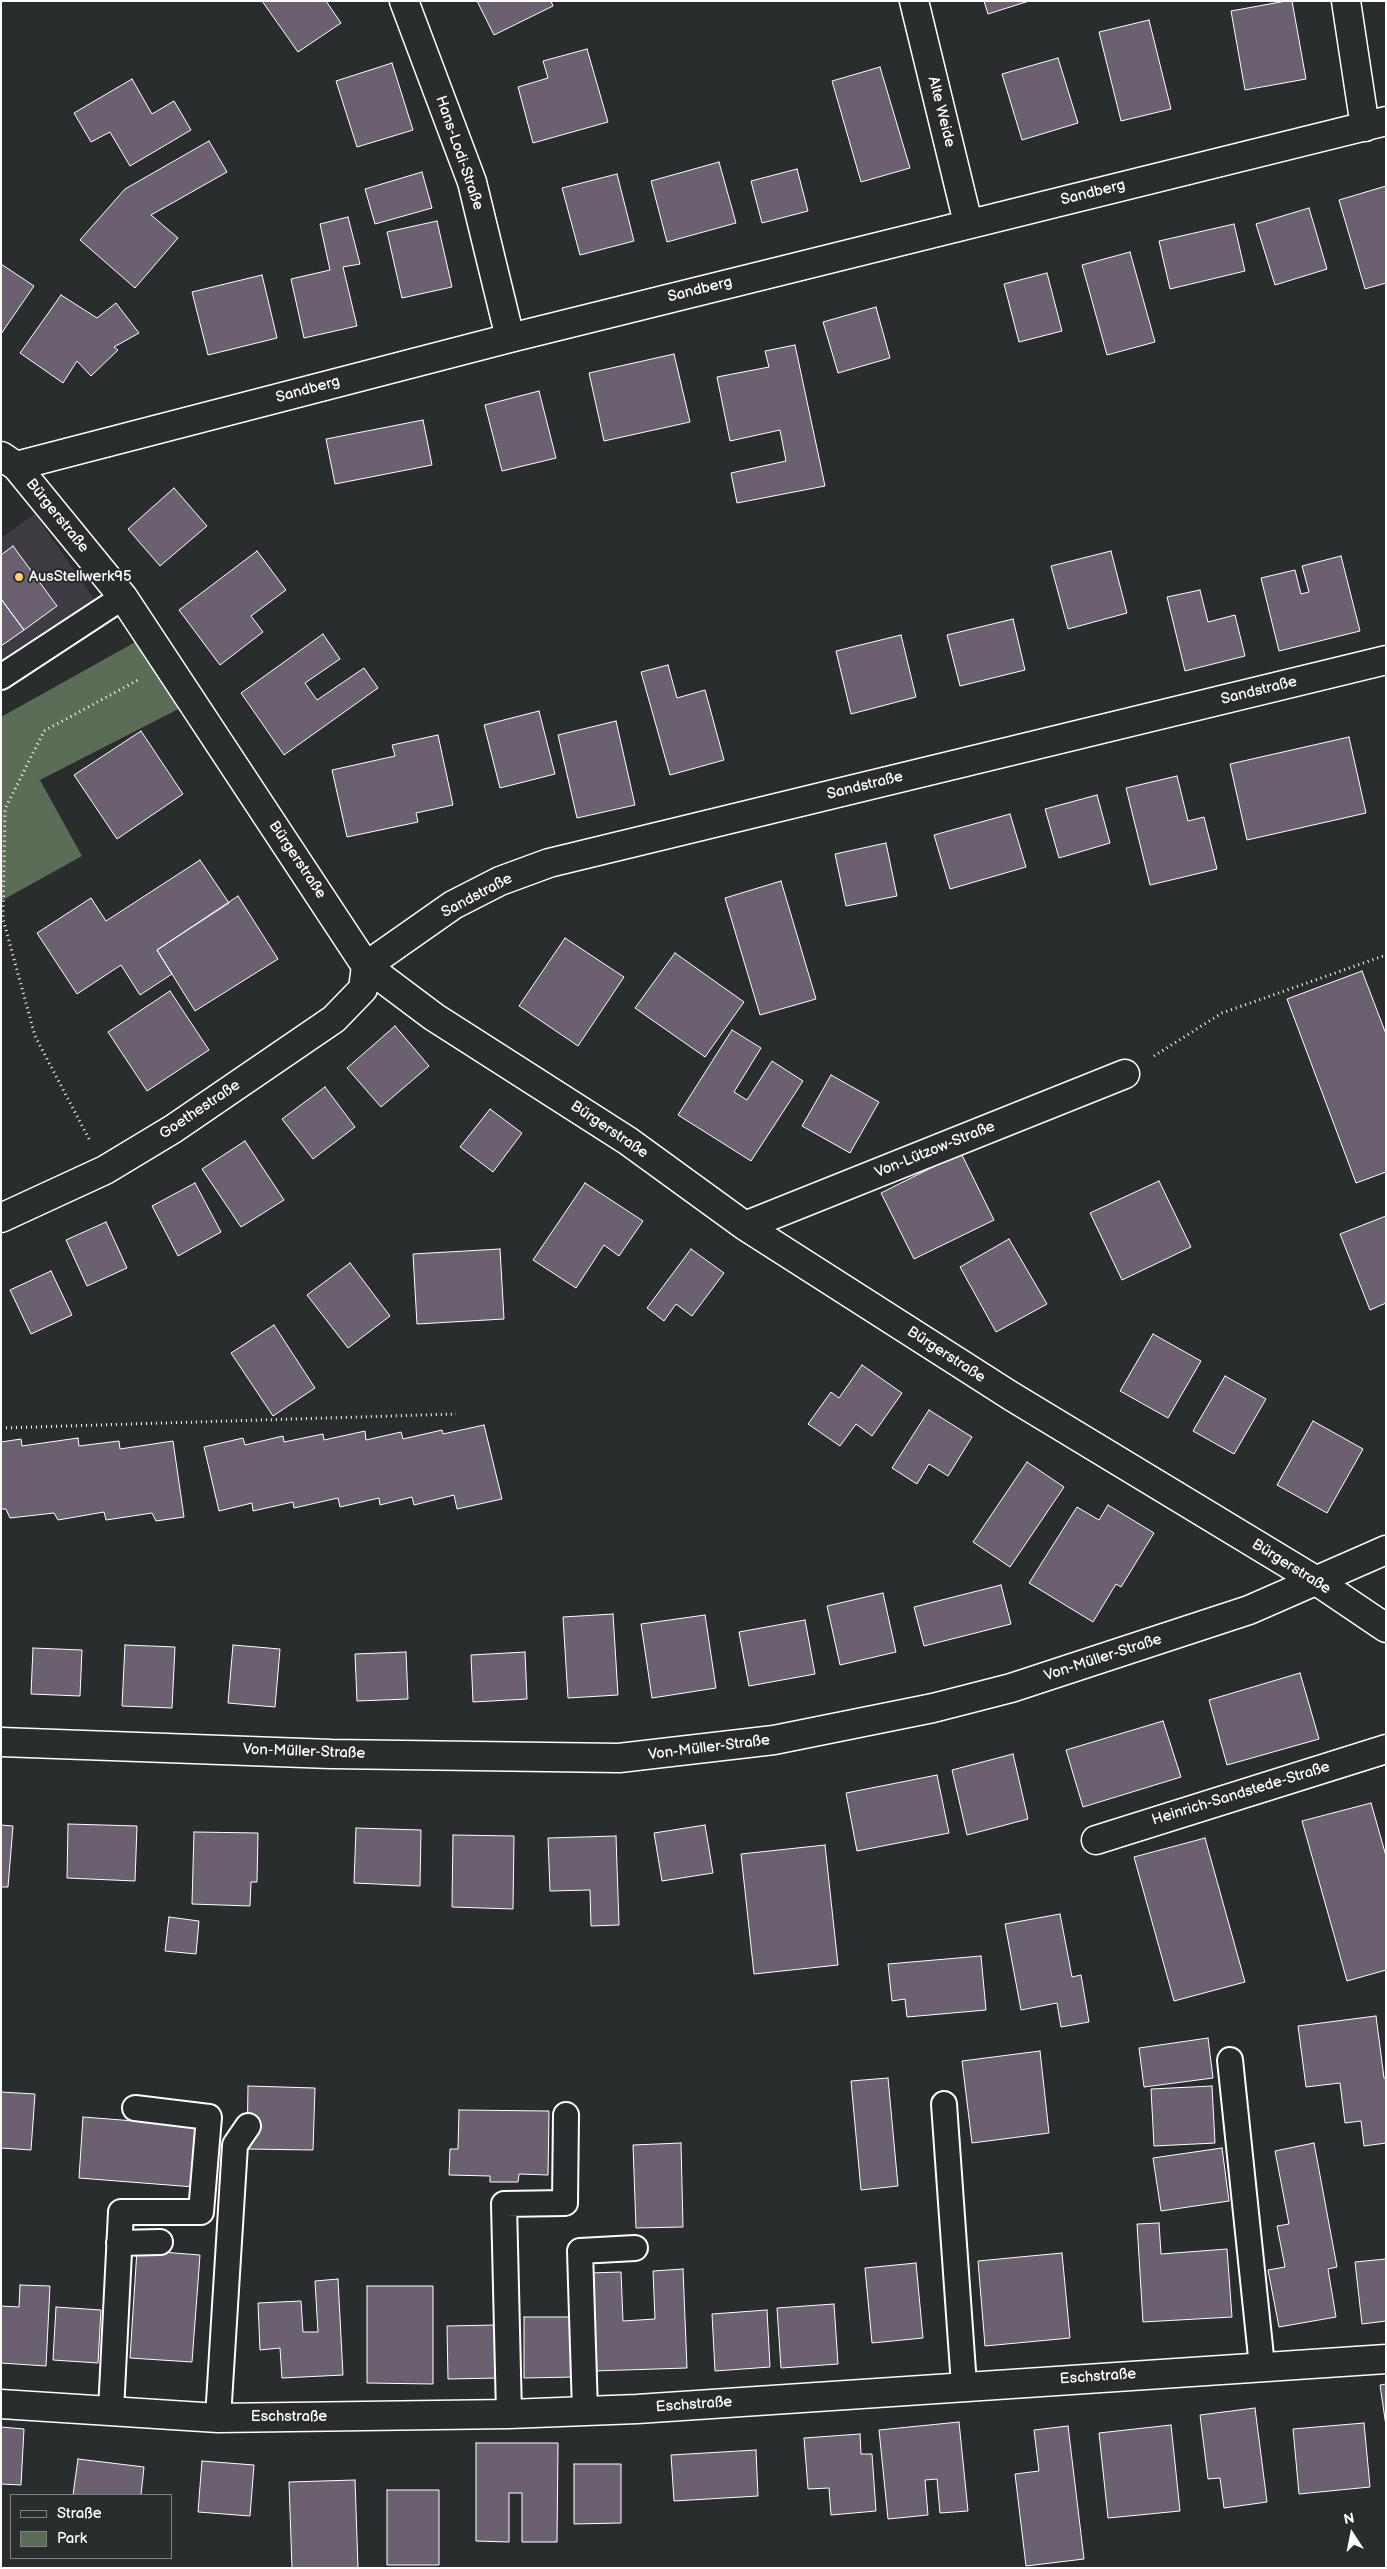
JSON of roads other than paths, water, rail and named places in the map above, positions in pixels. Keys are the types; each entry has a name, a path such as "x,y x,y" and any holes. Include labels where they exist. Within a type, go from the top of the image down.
{"street":[{"name":"Hans-Lodi-Straße","path":"404,1 472,182 510,338"},
{"name":"Alte Weide","path":"914,1 968,223"},
{"path":"1346,1 1375,124"},
{"name":"Sandberg","path":"9,461 1375,124"},
{"name":"Bürgerstraße","path":"9,461 123,597 366,966 434,1017 628,1141 745,1226 1011,1396 1314,1580 1386,1628"},
{"name":"Sandstraße","path":"366,966 453,905 500,881 549,863 1386,660"},
{"name":"Goethestraße","path":"1,1218 105,1170 173,1129 334,1019 362,990 366,966"},
{"name":"Von-Lützow-Straße","path":"745,1226 1124,1074"},
{"name":"Von-Müller-Straße","path":"1,1742 321,1753 619,1758 774,1740 852,1726 1011,1688 1249,1610 1386,1550"},
{"name":"Heinrich-Sandstede-Straße","path":"1096,1840 1386,1749"},
{"name":"Eschstraße","path":"1,2404 218,2418 510,2414 585,2411 1386,2358"}],"lane":[{"path":"1,676 123,597"},
{"path":"1230,2060 1262,2366"},
{"path":"944,2104 964,2385"},
{"path":"111,2411 121,2212 201,2212 208,2117 135,2108"},
{"path":"510,2414 504,2204 565,2202 566,2114"},
{"path":"218,2418 236,2145 248,2126"},
{"path":"119,2242 160,2242"},
{"path":"585,2411 580,2251 635,2248"}],"place":[{"name":"AusStellwerk95","path":"19,577"}]}
